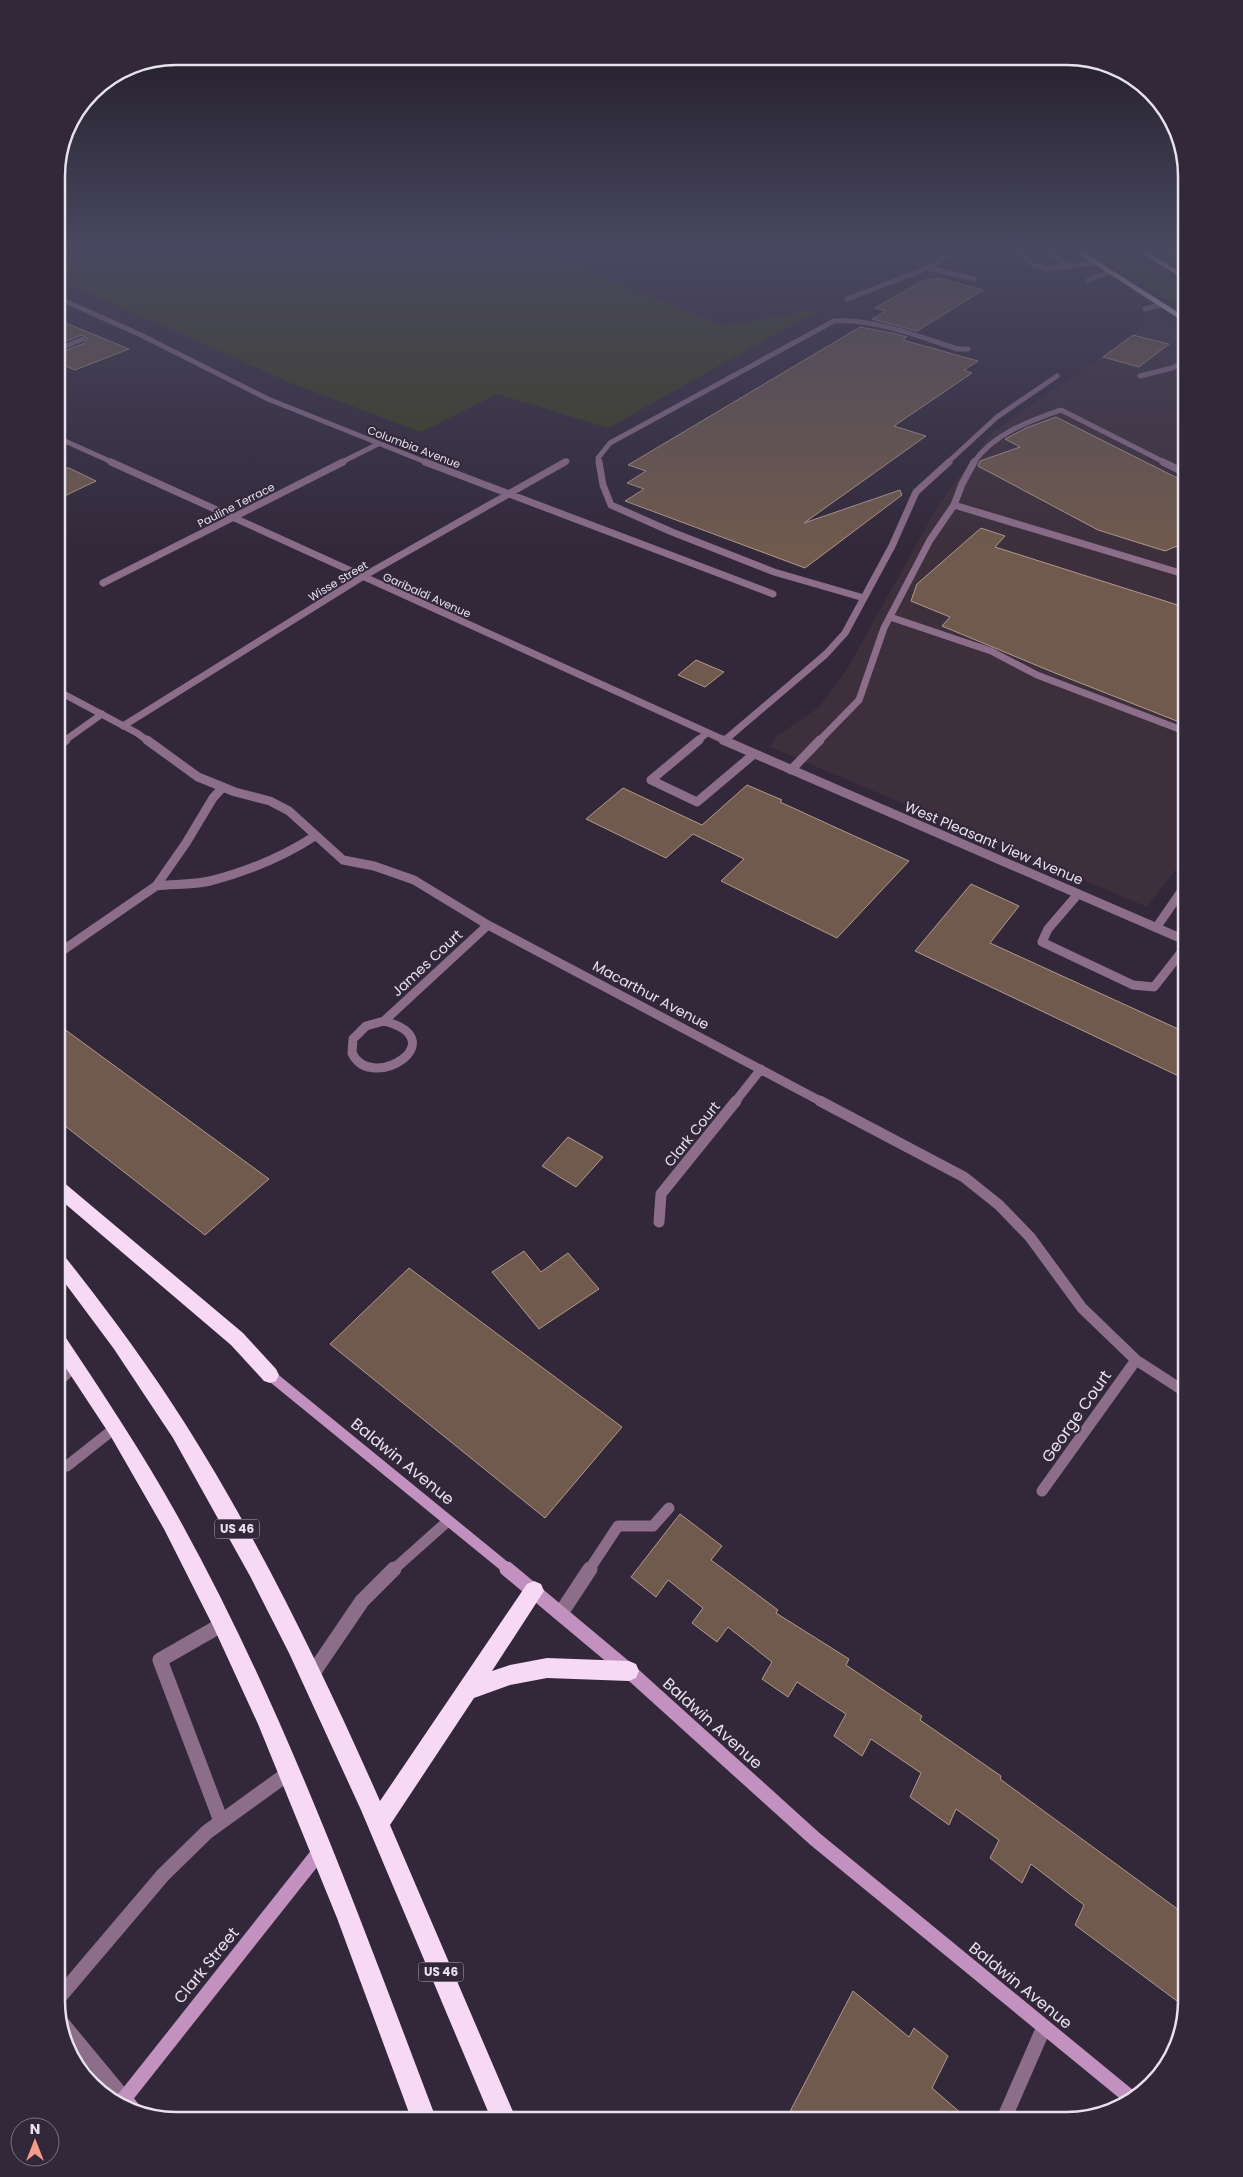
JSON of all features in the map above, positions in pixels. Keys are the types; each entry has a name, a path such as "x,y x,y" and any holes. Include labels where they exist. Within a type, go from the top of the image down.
{"highway":[{"path":"65,1194 237,1339 270,1375"},
{"name":"US 46","path":"65,1270 132,1358 189,1446 246,1546 311,1676 378,1823 501,2112"},
{"path":"65,1351 155,1493 263,1706 322,1850 422,2112"},
{"path":"378,1823 534,1591"},
{"path":"466,1691 510,1675 548,1668 629,1671"}],"street":[{"name":"Columbia Avenue","path":"170,350 268,399 378,444 773,594"},
{"path":"782,350 610,444 598,458 603,485 611,505 672,532 774,572 864,598"},
{"path":"1140,376 1172,368 1178,365"},
{"path":"724,741 826,654 845,633 892,546 916,492 997,417 1057,376"},
{"path":"791,770 859,700 890,617 930,540 954,505 961,483 968,470 988,445 1009,430 1061,410 1178,469"},
{"name":"Garibaldi Avenue","path":"65,441 791,770"},
{"name":"Pauline Terrace","path":"103,583 378,444"},
{"name":"Wisse Street","path":"123,726 362,577 567,461"},
{"path":"954,505 1178,572"},
{"path":"890,617 990,651 1037,675 1178,729"},
{"name":"Macarthur Avenue","path":"65,695 137,733 198,777 289,811 343,860 374,866 414,880 488,925 971,1182 999,1205 1030,1237 1082,1308 1136,1360 1178,1387"},
{"path":"65,741 102,714"},
{"path":"707,733 651,780 697,802 754,754"},
{"name":"West Pleasant View Avenue","path":"791,770 1178,937"},
{"path":"65,949 156,886 186,843 213,798 223,787"},
{"path":"156,886 208,880 265,864 287,854 315,836"},
{"path":"1078,894 1048,929 1042,942 1133,985 1154,988 1178,957"},
{"path":"1156,928 1178,896"},
{"name":"James Court","path":"384,1021 397,1023 405,1027 414,1040 413,1048 406,1058 390,1067 378,1069 363,1066 352,1055 350,1044 354,1036 363,1027 384,1021 488,925"},
{"name":"Clark Court","path":"659,1222 661,1194 761,1069"},
{"name":"George Court","path":"1042,1491 1136,1360"},
{"path":"65,1375 75,1365"},
{"name":"Baldwin Avenue","path":"270,1375 561,1613 629,1671 815,1839 1127,2094"},
{"path":"67,1466 115,1428"},
{"path":"561,1613 618,1526 653,1526 669,1508"},
{"path":"311,1676 362,1601 404,1559 448,1521"},
{"path":"221,1821 160,1660 223,1624"},
{"path":"65,1990 162,1875 207,1832 291,1771"},
{"name":"Clark Street","path":"127,2101 322,1850"},
{"path":"1007,2112 1044,2027"},
{"path":"70,2034 119,2096"}],"shaded area":[{"path":"1112,350 1178,350 1178,867 1147,907 770,747 777,736 819,707 846,671 939,504 993,432"}],"green space":[{"path":"216,350 748,350 608,428 497,394 421,432 293,384"}],"building":[{"path":"127,350 75,370 65,366 65,351"},
{"path":"822,350 937,350 978,361 964,370 972,373 894,426 926,436 804,523 900,490 902,495 805,568 625,501 644,489 627,483 646,471 628,465"},
{"path":"1113,350 1162,350 1139,367 1103,357"},
{"path":"1056,417 1178,478 1178,546 1165,551 1098,530 978,466 980,461 1020,447 1005,439 1026,428"},
{"path":"65,468 96,481 65,496"},
{"path":"981,528 1005,536 995,547 1178,605 1178,721 942,626 950,617 911,601 917,584"},
{"path":"696,660 724,672 705,687 678,675"},
{"path":"747,785 909,861 837,938 721,881 744,859 693,834 666,858 586,819 623,788 702,825"},
{"path":"971,884 1019,906 990,943 1178,1029 1178,1076 915,951"},
{"path":"65,1030 269,1179 205,1235 65,1126"},
{"path":"568,1137 603,1157 576,1187 542,1166"},
{"path":"524,1251 541,1272 568,1253 599,1289 539,1329 492,1272"},
{"path":"409,1268 622,1427 545,1518 330,1344"},
{"path":"680,1514 722,1546 711,1560 778,1610 776,1613 849,1659 846,1665 922,1716 920,1720 1001,1776 1000,1779 1178,1909 1178,2002 1075,1925 1084,1905 1031,1864 1022,1883 990,1858 999,1840 956,1809 949,1825 910,1797 921,1773 871,1739 862,1756 834,1736 846,1714 797,1682 788,1697 762,1679 772,1662 728,1627 717,1642 692,1623 703,1608 668,1580 656,1597 631,1577"},
{"path":"853,1991 909,2037 914,2028 948,2056 932,2088 960,2112 790,2112"}]}
